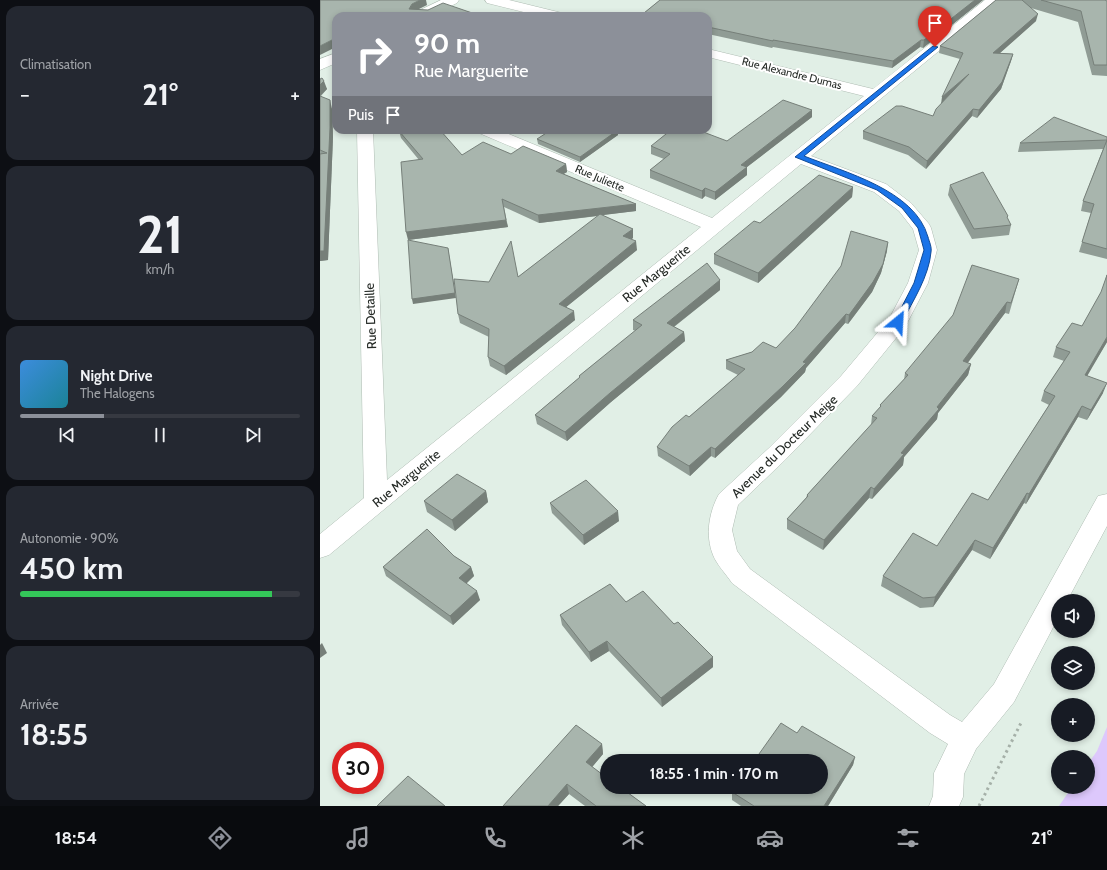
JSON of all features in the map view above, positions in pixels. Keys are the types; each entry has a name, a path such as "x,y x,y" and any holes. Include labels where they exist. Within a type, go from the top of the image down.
{"street":[{"path":"427,12 452,0"},
{"path":"492,0 541,12"},
{"name":"Rue Marguerite","path":"320,548 876,94 994,0"},
{"name":"Rue Alexandre Dumas","path":"712,54 876,94"},
{"path":"320,65 332,59"},
{"name":"Rue Detaille","path":"365,134 376,502"},
{"name":"Rue Juliette","path":"495,134 714,226"},
{"name":"Avenue du Docteur Meige","path":"799,157 880,188 905,207 922,228 928,250 918,283 898,322 849,381 727,502 720,530 725,554 741,576 940,724 966,739"},
{"path":"944,806 948,797 949,773 966,739 1004,694 1107,503"}],"shaded area":[{"path":"1107,727 1107,806 1059,806 1067,794 1095,794 1095,754"}],"building":[{"path":"320,0 420,0 412,4 409,9 428,10 443,3 469,12 332,12 332,40 320,46"},
{"path":"660,0 975,0 924,40 921,40 893,61 773,41 712,28 712,12 645,12"},
{"path":"996,0 1022,0 1038,14 993,53 1013,54 1002,82 979,110 973,109 927,161 909,147 863,131 896,106 902,106 933,116 936,109 969,74 942,97 963,53 940,46"},
{"path":"1041,0 1107,1 1107,65 1094,65 1081,11"},
{"path":"322,78 324,81 320,85 320,79"},
{"path":"320,96 330,100 324,251 320,251 320,154 327,153 320,150"},
{"path":"783,100 812,110 741,165 747,167 715,192 705,188 702,191 650,170 670,154 651,146 666,134 709,134 727,141"},
{"path":"1054,117 1107,137 1107,140 1020,143"},
{"path":"402,134 444,134 462,155 483,142 511,154 523,146 566,164 556,171 636,204 538,215 502,199 506,220 406,232 401,162 423,159"},
{"path":"545,134 612,134 580,157 537,139"},
{"path":"1107,140 1107,249 1082,242 1094,204 1083,201"},
{"path":"983,172 1008,216 1007,217 1011,225 974,229 950,185"},
{"path":"819,175 853,187 758,273 714,254 754,221 760,223"},
{"path":"600,214 633,229 623,236 636,241 559,304 574,311 504,366 488,357 489,329 458,314 454,279 489,282 511,241 518,277"},
{"path":"851,231 888,242 883,264 873,282 849,315 846,314 803,362 806,363 715,449 711,447 689,466 657,447 672,427 686,415 689,417 745,369 726,360 752,352 763,342 776,348 795,328 841,266"},
{"path":"408,240 448,248 455,293 412,299"},
{"path":"707,263 720,280 667,323 684,332 565,432 535,415 580,377 579,376 642,325 633,320"},
{"path":"972,265 1019,279 1011,303 1007,302 963,361 971,364 937,407 939,409 901,453 904,454 874,489 871,487 824,540 787,519 877,418 872,416 881,406 880,405 908,375 905,373 953,315"},
{"path":"1107,275 1107,337 1085,375 1107,383 1091,410 1082,406 1029,494 1027,493 993,548 975,540 935,597 923,598 883,576 913,533 937,546 972,493 988,500 1055,396 1044,391 1070,352 1056,347 1072,323 1082,326 1101,292"},
{"path":"457,474 486,491 452,520 424,501"},
{"path":"586,480 618,511 583,535 550,503"},
{"path":"427,529 454,556 471,567 459,578 477,591 450,616 383,567"},
{"path":"610,584 626,602 643,591 674,624 678,622 713,657 661,698 607,641 589,652 560,615"},
{"path":"781,723 797,733 802,726 855,757 824,806 754,806 735,794 828,794 828,754 759,754"},
{"path":"576,725 602,744 586,762 600,773 600,794 630,794 646,806 596,806 567,784 548,806 503,806"},
{"path":"408,776 445,806 377,806"}],"route":[{"path":"898,322 918,283 928,250 922,228 905,207 880,188 799,157 935,47"}]}
